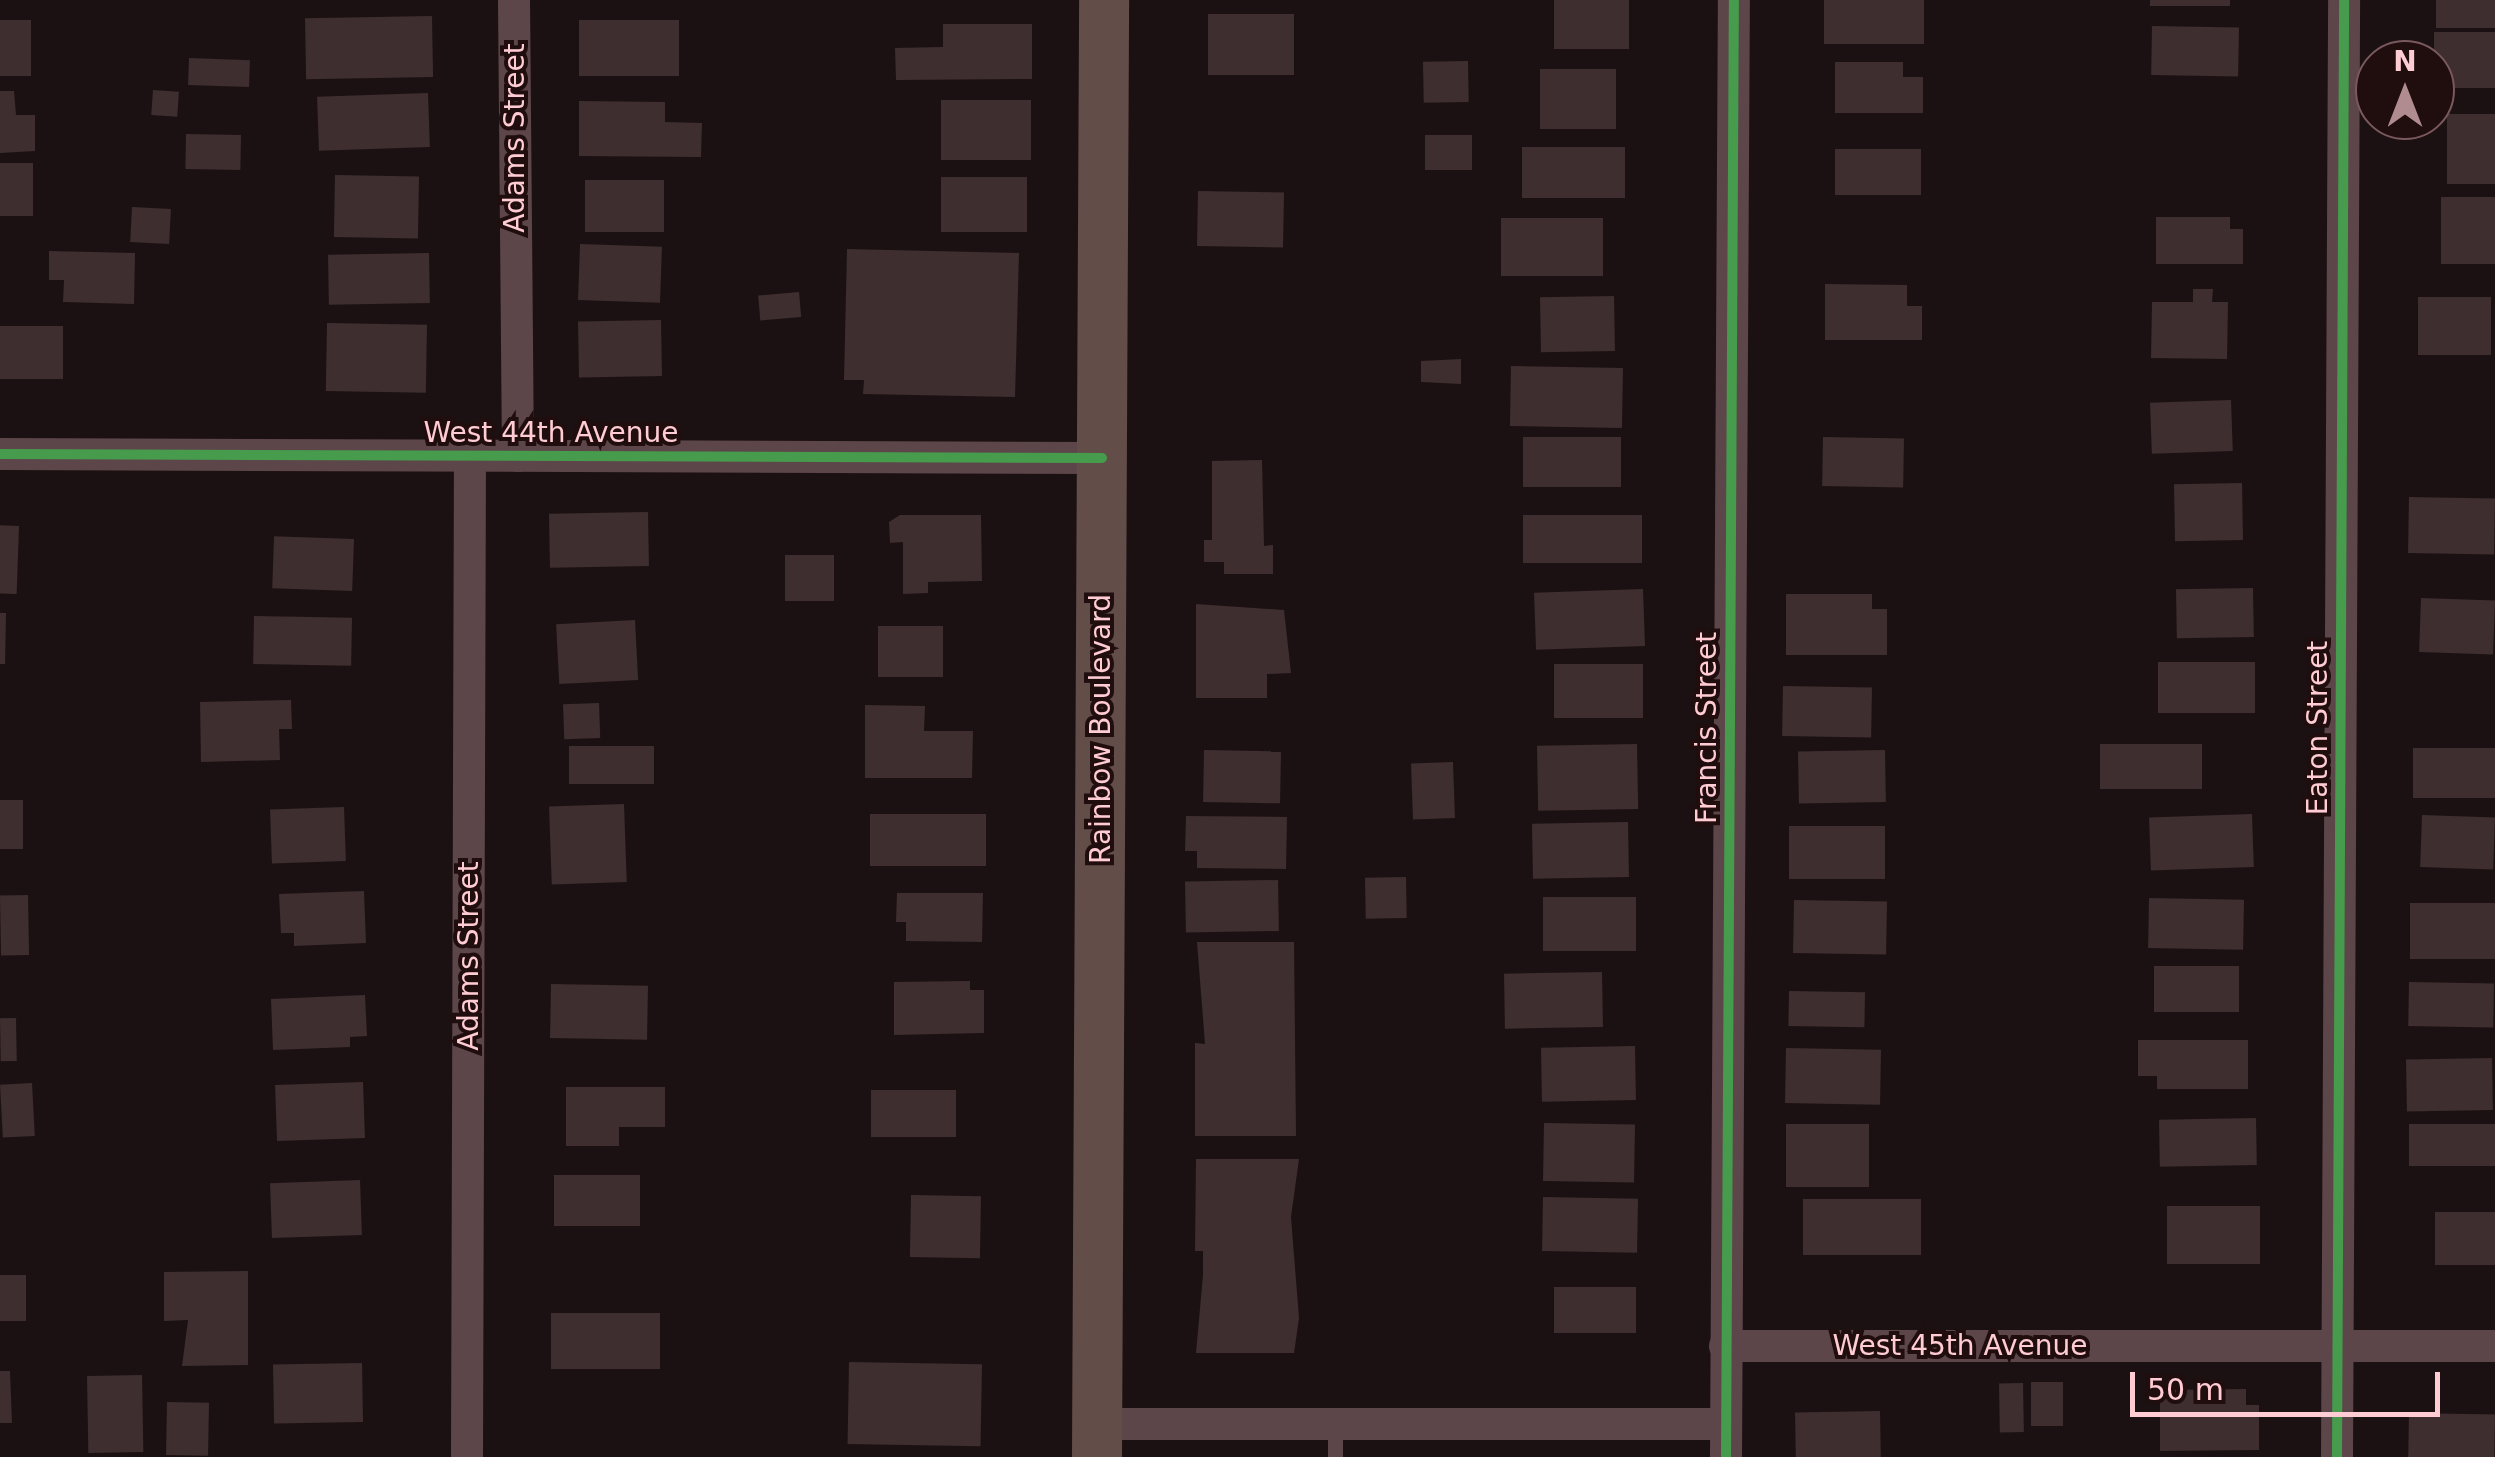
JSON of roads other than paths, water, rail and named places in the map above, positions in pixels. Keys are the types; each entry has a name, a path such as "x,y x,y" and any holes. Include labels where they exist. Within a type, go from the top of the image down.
{"main road":[{"name":"Rainbow Boulevard","path":"1097,1440 1104,0"}],"street":[{"name":"Adams Street","path":"514,0 518,456"},
{"name":"Francis Street","path":"1726,1457 1734,0"},
{"name":"Eaton Street","path":"2337,1457 2344,0"},
{"name":"West 44th Avenue","path":"0,454 1102,458"},
{"name":"Adams Street","path":"467,1457 470,456"},
{"name":"West 45th Avenue","path":"1725,1346 2495,1346"},
{"path":"1097,1440 1336,1422 1726,1424"}],"lane":[{"path":"1336,1422 1336,1457"}]}
